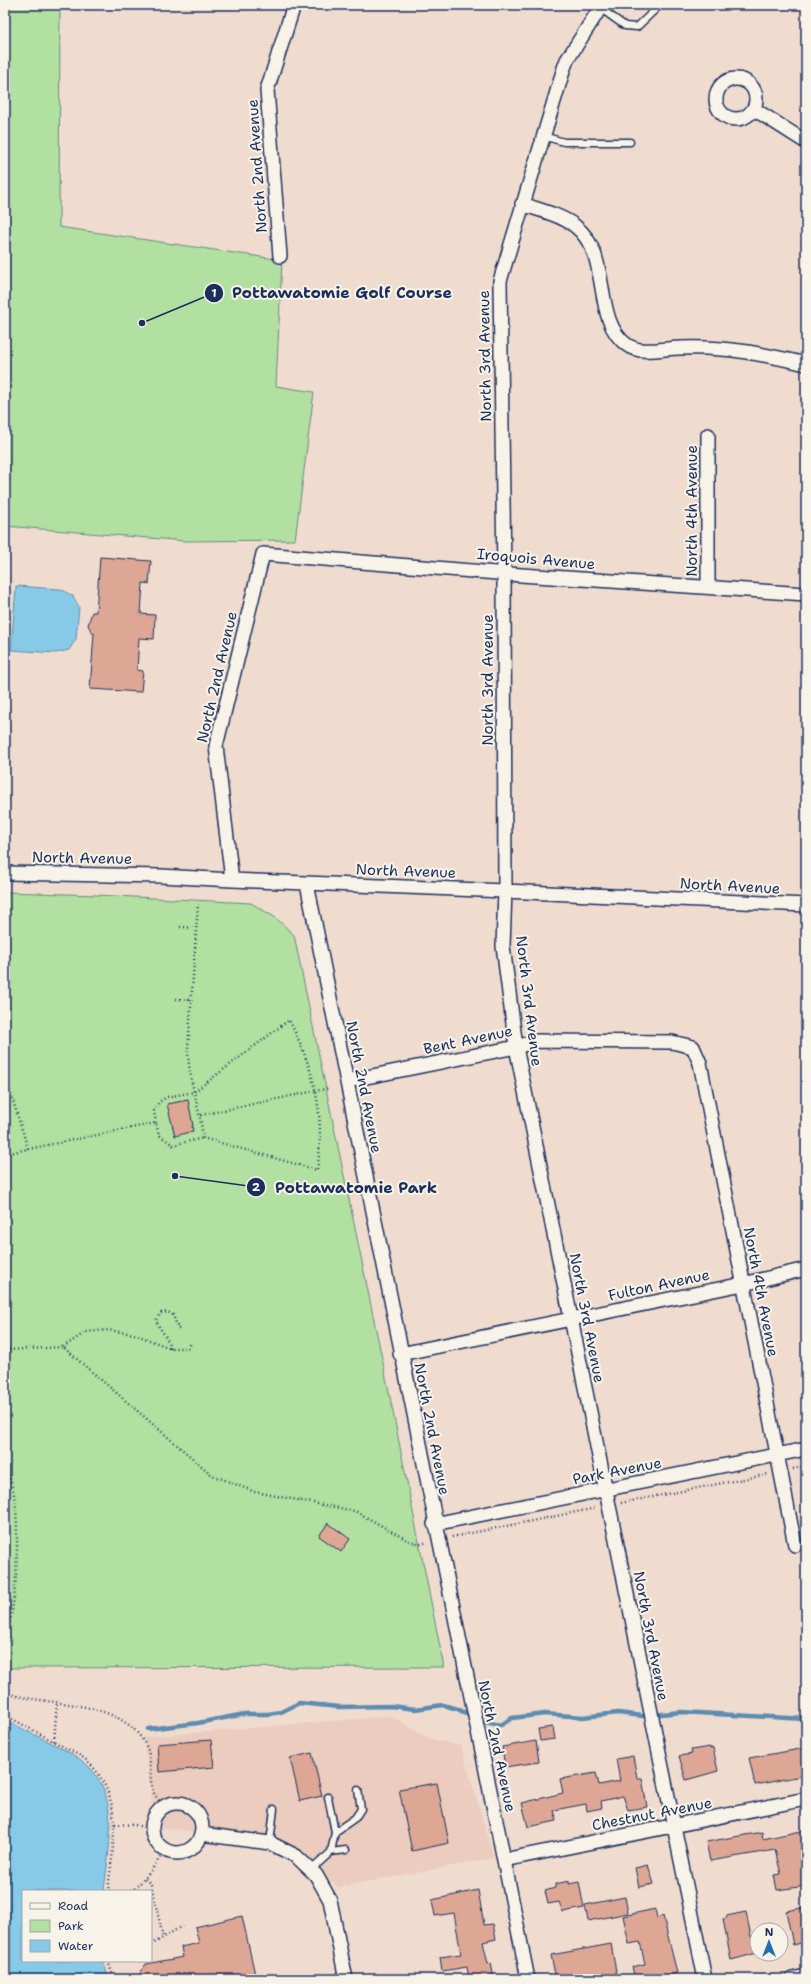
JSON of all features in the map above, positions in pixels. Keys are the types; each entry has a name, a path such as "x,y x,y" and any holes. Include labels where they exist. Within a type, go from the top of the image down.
{"street":[{"name":"North 2nd Avenue","path":"280,256 267,90 294,5"},
{"name":"North 3rd Avenue","path":"601,6 567,60 522,204 500,281 504,573 505,891 502,946 516,1047 705,1979"},
{"path":"754,109 806,142"},
{"path":"522,204 566,221 576,227 586,239 594,252 611,327 627,345 639,350 712,347 744,350 806,364"},
{"name":"North 4th Avenue","path":"708,436 708,587"},
{"name":"North 2nd Avenue","path":"232,880 216,746 263,554"},
{"name":"Iroquois Avenue","path":"263,554 504,573 806,594"},
{"name":"North Avenue","path":"5,873 147,875 307,884 505,891 806,905"},
{"name":"North 2nd Avenue","path":"307,884 434,1524 480,1740 528,1979"},
{"name":"Bent Avenue","path":"347,1081 516,1047 536,1041 672,1042 693,1047"},
{"name":"North 4th Avenue","path":"693,1047 700,1063 742,1284 795,1545"},
{"name":"Fulton Avenue","path":"400,1354 571,1320 806,1269"},
{"name":"Park Avenue","path":"434,1524 806,1449"},
{"name":"Chestnut Avenue","path":"504,1860 806,1799"},
{"path":"180,1803 191,1808 200,1818 201,1834 198,1841 187,1850 180,1852 165,1850 158,1845 153,1837 151,1829 154,1816 163,1806 180,1803"},
{"path":"201,1834 270,1843 296,1856 312,1870 316,1874 330,1900 346,1979"},
{"path":"792,1979 806,1976"}],"lane":[{"path":"601,6 625,26 637,27 660,5"},
{"path":"543,136 564,142 630,142"},
{"path":"335,1832 355,1818 361,1809 358,1790"},
{"path":"312,1870 331,1852 335,1832 328,1797"},
{"path":"270,1843 274,1809"},
{"path":"331,1852 346,1850"}],"path":[{"path":"198,904 188,1067 201,1115 203,1138"},
{"path":"180,927 196,928"},
{"path":"176,999 191,1000"},
{"path":"289,1020 308,1063 316,1091 321,1120 320,1151 317,1170 203,1138 173,1145 159,1135 154,1111 159,1102 167,1097 194,1092 289,1020"},
{"path":"5,1076 28,1149"},
{"path":"201,1115 329,1088"},
{"path":"5,1154 156,1123"},
{"path":"170,1348 167,1336 159,1328 156,1320 161,1313 168,1312 173,1315 178,1329 182,1328"},
{"path":"9,1350 63,1347 86,1332 108,1330 134,1334 170,1348 188,1348 192,1342"},
{"path":"5,1341 9,1350 5,1377"},
{"path":"63,1347 212,1475 255,1492 355,1511 408,1541 421,1544 806,1466"},
{"path":"5,1462 14,1492 16,1508 15,1584 10,1625 5,1633"},
{"path":"13,1695 39,1701 57,1702 92,1708 129,1726 139,1734 147,1750 153,1792 163,1806"},
{"path":"54,1741 57,1702"},
{"path":"5,1716 84,1758 98,1773 108,1790 115,1824 108,1890"},
{"path":"115,1824 135,1825 151,1829"},
{"path":"132,1890 138,1883 145,1879 165,1850"},
{"path":"145,1879 151,1884 163,1937"},
{"path":"152,1944 182,1926"},
{"path":"108,1962 114,1979"}],"shaded area":[{"path":"391,1716 428,1738 461,1746 494,1858 339,1887 272,1840 155,1827 144,1737"}],"green space":[{"path":"5,5 60,5 59,227 282,260 276,386 314,392 295,540 185,541 5,526"},
{"path":"5,892 251,903 276,918 294,935 389,1392 444,1667 5,1668"}],"water":[{"path":"16,586 60,589 73,596 79,607 76,639 69,650 56,653 11,650"},
{"path":"5,1719 78,1758 92,1770 102,1785 107,1801 110,1819 110,1837 104,1890 22,1890 22,1962 103,1962 109,1979 5,1979"}],"building":[{"path":"100,557 151,561 149,584 143,583 141,614 155,615 154,639 139,638 137,670 143,671 141,692 90,689 94,633 92,633 88,625 92,612 96,612"},
{"path":"188,1100 193,1131 175,1136 167,1104"},
{"path":"328,1523 350,1539 341,1552 319,1536"},
{"path":"553,1727 555,1739 540,1741 538,1729"},
{"path":"211,1740 214,1767 159,1772 157,1744"},
{"path":"536,1741 539,1762 505,1767 502,1747"},
{"path":"710,1747 710,1749 713,1748 718,1771 686,1780 679,1756 692,1754 691,1750"},
{"path":"806,1748 806,1775 755,1785 749,1758"},
{"path":"312,1753 322,1796 300,1801 290,1758"},
{"path":"633,1756 637,1778 642,1778 647,1807 628,1810 623,1796 601,1801 602,1808 587,1811 586,1804 554,1810 557,1821 528,1827 522,1803 563,1793 560,1779 596,1773 599,1785 620,1781 616,1759"},
{"path":"437,1783 449,1843 412,1851 399,1789"},
{"path":"806,1830 806,1886 777,1890 774,1875 781,1874 775,1850 710,1861 706,1842 762,1832 763,1839"},
{"path":"648,1865 654,1884 639,1887 635,1868"},
{"path":"569,1881 569,1884 579,1882 584,1908 563,1912 559,1902 548,1904 545,1891 555,1888 555,1884"},
{"path":"478,1890 484,1925 493,1924 496,1939 483,1942 488,1964 491,1963 494,1979 469,1979 467,1967 442,1971 440,1957 461,1954 454,1913 435,1916 432,1900"},
{"path":"625,1897 628,1913 588,1921 585,1905"},
{"path":"806,1907 806,1942 793,1945 786,1911"},
{"path":"655,1909 657,1918 663,1916 677,1973 651,1979 635,1979 632,1967 645,1964 640,1942 629,1944 623,1916"},
{"path":"746,1912 749,1927 749,1955 731,1960 723,1919 727,1918 726,1916"},
{"path":"242,1916 256,1979 136,1979 146,1964 183,1957 181,1947 199,1943 195,1927"},
{"path":"611,1944 617,1977 606,1979 556,1979 551,1955"}],"waterway":[{"path":"148,1729 198,1723 245,1714 268,1714 281,1712 299,1703 339,1707 391,1706 415,1709 443,1705 458,1709 472,1717"},
{"path":"479,1721 501,1725 512,1718 545,1714 583,1717 618,1713 643,1716 681,1712 806,1719"}],"place":[{"name":"Pottawatomie Golf Course","path":"142,323"},
{"name":"Pottawatomie Park","path":"175,1176"}]}
